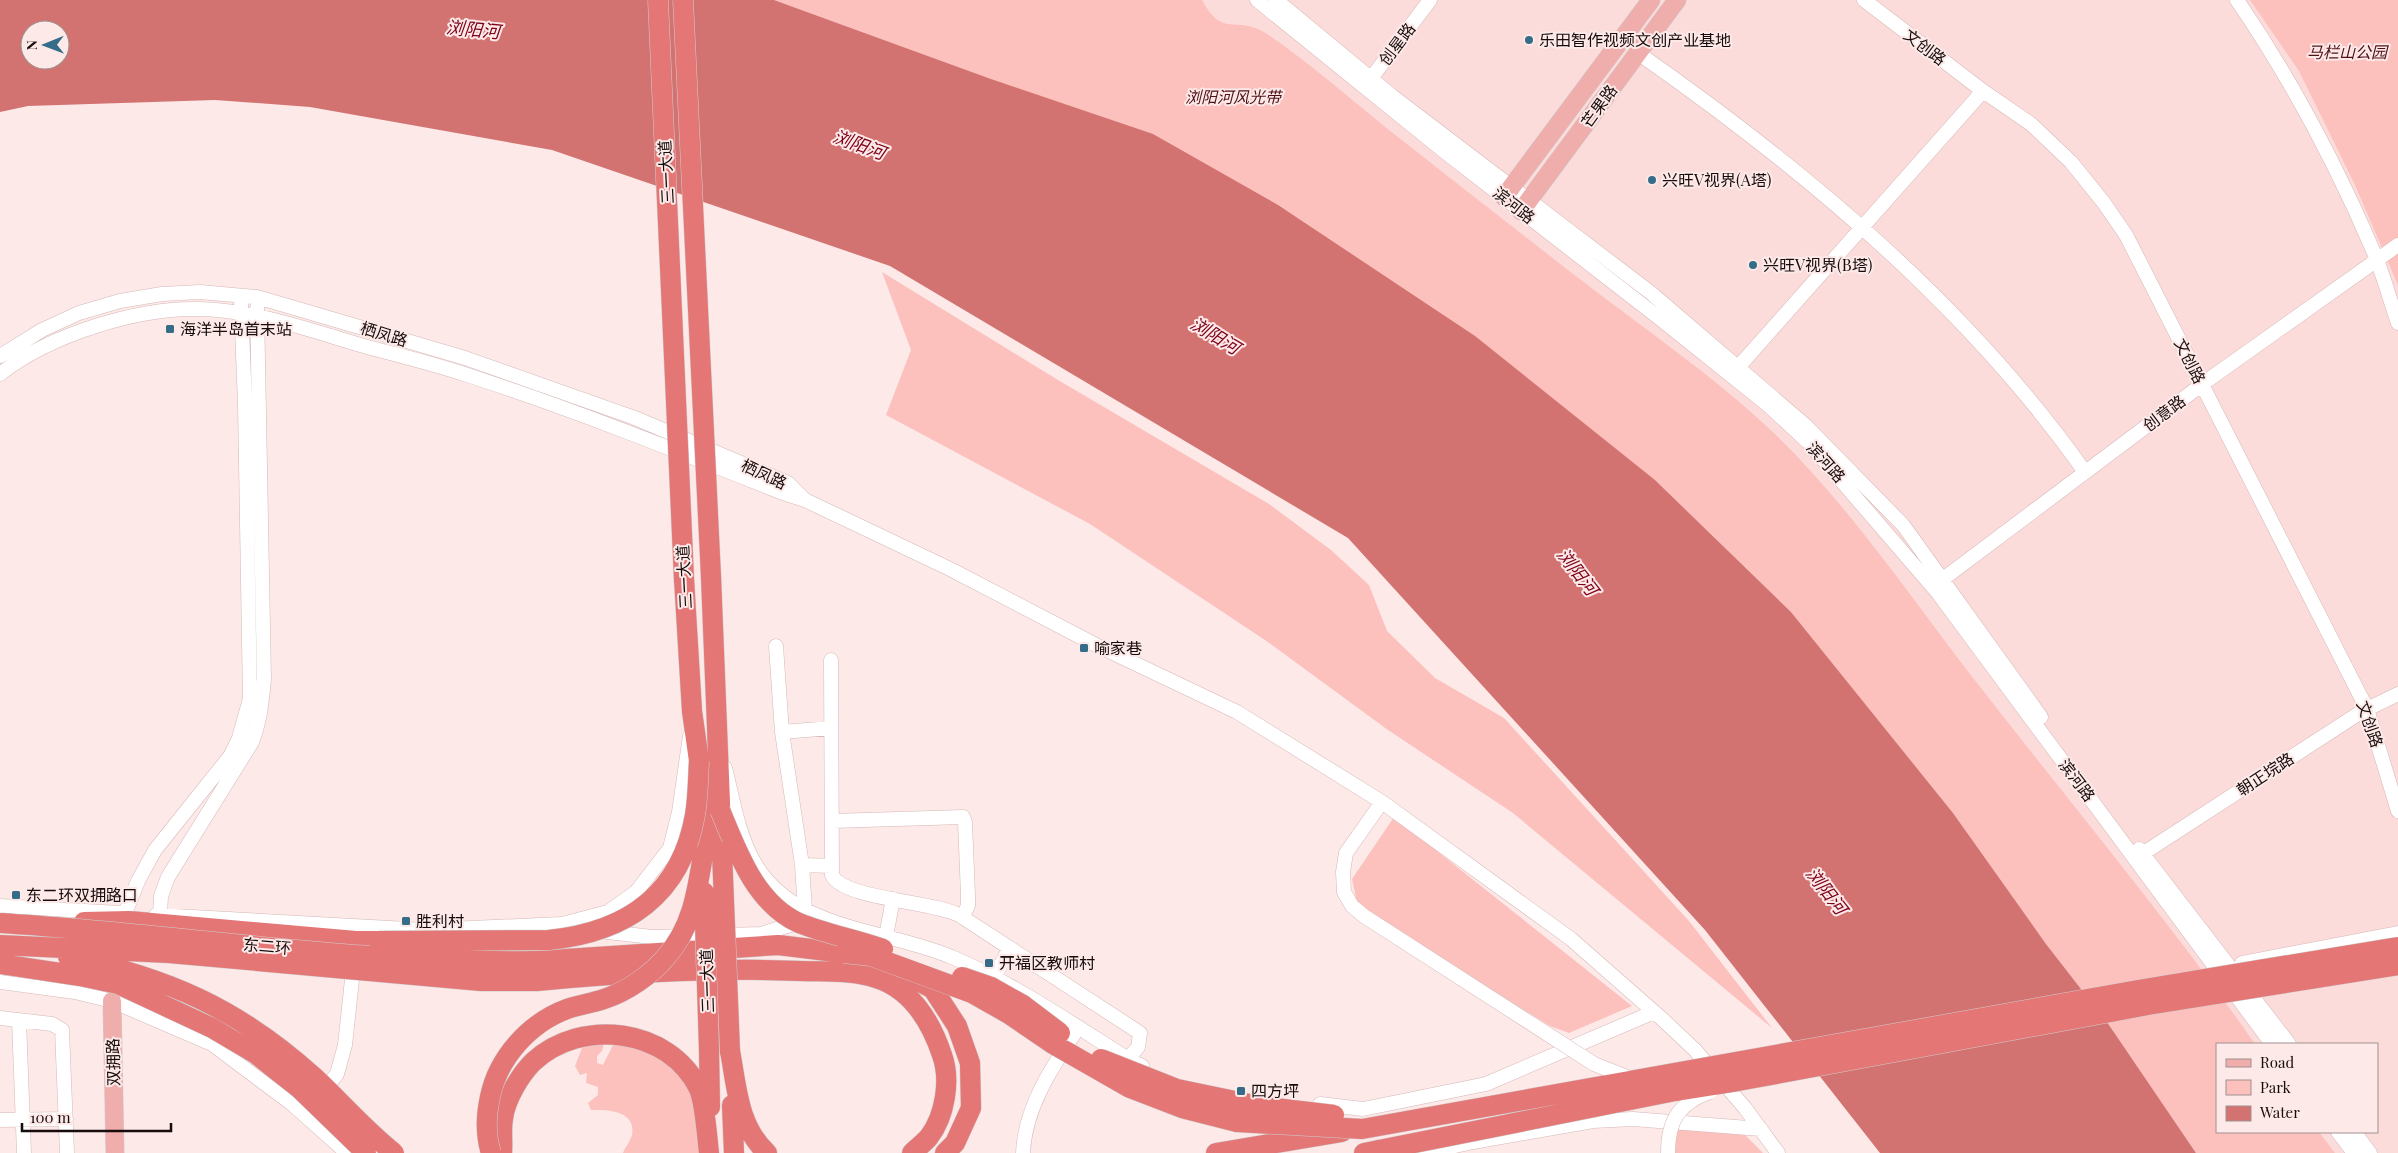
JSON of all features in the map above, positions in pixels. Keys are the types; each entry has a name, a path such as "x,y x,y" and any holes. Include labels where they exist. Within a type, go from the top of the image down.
{"highway":[{"name":"三一大道","path":"658,0 692,711 699,761 709,1049 710,1153"},
{"name":"三一大道","path":"684,0 710,558 734,1153"},
{"path":"9,924 129,921 357,934 378,942 549,940 572,937 624,920 661,892 674,876 685,853 695,814 699,761"},
{"path":"720,810 739,857 753,881 782,913 814,928 864,943 991,987 1023,1005 1051,1028 1105,1061 1177,1089 1259,1106 1355,1117 1560,1093"},
{"path":"491,1153 486,1127 493,1080 502,1064 532,1029 548,1018 566,1009 606,998 636,983 666,957 679,940 695,904 703,855"},
{"name":"东二环","path":"9,924 404,958 478,962 534,961 778,945 871,956"},
{"path":"1216,1153 1362,1129 2138,990 2397,936"},
{"path":"6,946 170,953 481,981 537,981 591,976 766,970 857,973 878,978 909,996 934,1030 946,1065 944,1104 929,1137 912,1153"},
{"path":"6,946 113,967 149,977 206,1001 258,1031 287,1054 394,1153"},
{"path":"871,956 972,993 1009,1014 1053,1044 1130,1088 1182,1108 1237,1122 1362,1129"},
{"path":"871,956 933,989 957,1026 970,1063 971,1108 955,1143 946,1153"},
{"path":"0,964 80,976 118,984 212,1028 256,1054 300,1089 366,1153"},
{"path":"1371,1152 1675,1091 2139,1007 2398,965"},
{"path":"502,1153 503,1118 513,1090 532,1063 561,1042 593,1034 624,1035 659,1046 686,1068 700,1091 710,1153"},
{"path":"730,1051 745,1123 762,1148"}],"main road":[{"name":"芒果路","path":"1508,192 1650,0"},
{"name":"芒果路","path":"1526,205 1677,0"},
{"path":"2316,977 2398,975"},
{"name":"双拥路","path":"116,1153 117,1003"},
{"name":"双拥路","path":"117,1003 127,1153"}],"street":[{"name":"滨河路","path":"1257,0 1477,162 1508,192 1805,425 1903,525 1938,583 2139,856 2223,967 2242,981 2288,1043"},
{"name":"滨河路","path":"1276,0 1368,83"},
{"name":"创星路","path":"1368,83 1430,0"},
{"name":"文创路","path":"1864,0 1983,91 2031,124 2071,162 2104,203 2126,235 2367,709 2398,811"},
{"path":"2236,0 2280,67 2314,130 2376,258 2398,323"},
{"path":"1638,53 1745,132 1862,228 1944,304 2024,393 2059,435 2085,472"},
{"path":"1735,371 1983,91"},
{"name":"创意路","path":"1938,583 2202,384 2376,258 2398,245"},
{"name":"栖凤路","path":"0,356 42,330 79,313 120,301 172,294 240,294 257,296 465,358 635,418 788,483 805,500"},
{"path":"125,913 138,881 155,850 231,755 239,738 250,699 245,405 240,294"},
{"path":"160,915 161,896 168,877 252,742 259,723 264,679 257,296"},
{"name":"栖凤路","path":"0,374 14,362 49,345 124,318 196,309 241,312 463,374 632,433 805,500"},
{"path":"805,500 950,569 1094,644 1237,712 1382,802 1572,939 1695,1050 1761,1129 1778,1153"},
{"path":"776,646 782,732 802,865 805,910"},
{"path":"831,660 832,866 834,880 849,889 939,907 962,917 1140,1033 1138,1046 1128,1059"},
{"name":"朝正垸路","path":"2139,856 2367,709 2398,694"},
{"path":"0,906 160,915 357,934 562,924 608,912 636,892 670,848 680,803 690,738 692,711"},
{"path":"782,732 831,728"},
{"path":"716,735 745,843 754,862 765,878 782,896 805,910 820,916 927,947 994,977 1024,992 1128,1059 1197,1090 1363,1110 1486,1084 1654,1012"},
{"path":"1382,802 1346,853 1343,872 1344,892 1352,906 1364,916 1594,1064 1632,1080"},
{"path":"832,821 963,817 965,822 968,906 962,917"},
{"path":"802,865 832,866"},
{"path":"886,936 893,898"},
{"path":"562,924 575,928 662,937 760,934 820,916"},
{"path":"304,1114 337,1074 345,1045 357,934"},
{"path":"2223,967 2397,936"},
{"path":"994,977 1010,948"},
{"path":"2227,984 2398,955"},
{"name":"滨河路","path":"2223,967 2227,984 2271,1043"},
{"path":"0,982 75,992 117,1003 212,1044 304,1114 347,1153"},
{"path":"0,1018 52,1024 62,1030 67,1153"},
{"path":"19,1020 24,1153"},
{"path":"1023,1153 1029,1122 1047,1076 1078,1028"},
{"path":"1668,1153 1668,1137 1672,1122 1681,1108 1693,1098 1738,1081"},
{"path":"1423,1153 1473,1142 1593,1121 1633,1118 1761,1129"},
{"path":"0,1120 66,1119"},
{"path":"2339,1133 2354,1153"},
{"path":"2355,1133 2370,1153"}],"shaded area":[{"path":"774,0 2398,0 2398,1153 2196,1153 2109,1025 2046,944 1953,813 1791,612 1655,480 991,79"}],"green space":[{"name":"浏阳河风光带","path":"774,0 1202,0 1215,18 1221,22 1258,29 1283,45 1522,234 1725,390 1775,434 1802,462 1828,490 1877,550 1970,674 2151,903 2254,1043 2216,1043 2216,1133 2320,1133 2335,1153 2196,1153 2109,1025 2046,944 1953,813 1791,612 1655,480 991,79"},
{"name":"马栏山公园","path":"2250,0 2398,0 2398,285 2355,185 2299,71"},
{"path":"882,272 1058,380 1269,504 1331,550 1369,585 1387,631 1435,678 1504,718 1689,921 1772,1028 1513,813 1388,730 1268,642 1090,524 886,415 911,350"},
{"path":"1394,817 1632,1006 1569,1033 1550,1026 1358,907 1352,879"},
{"path":"612,1024 648,1032 697,1072 701,1153 623,1153 632,1135 630,1121 625,1116 612,1111 591,1110 588,1103 598,1095 598,1087 586,1083 587,1073 580,1075 575,1066 582,1048 604,1043 602,1051 597,1056 597,1063 603,1065 613,1045 602,1028"},
{"path":"1677,1129 1743,1133 1763,1153 1673,1153"}],"water":[{"name":"浏阳河","path":"0,0 774,0 991,79 1153,134 1278,205 1475,336 1655,480 1791,612 1953,813 2046,944 2109,1025 2196,1153 1880,1153 1705,930 1348,538 890,266 552,150 310,107 215,100 28,106 0,112"}],"place":[{"name":"乐田智作视频文创产业基地","path":"1529,40"},
{"name":"兴旺V视界(A塔)","path":"1652,180"},
{"name":"兴旺V视界(B塔)","path":"1753,265"},
{"name":"海洋半岛首末站","path":"170,329"},
{"name":"喻家巷","path":"1084,648"},
{"name":"东二环双拥路口","path":"16,895"},
{"name":"胜利村","path":"406,921"},
{"name":"开福区教师村","path":"989,963"},
{"name":"四方坪","path":"1241,1091"}]}
